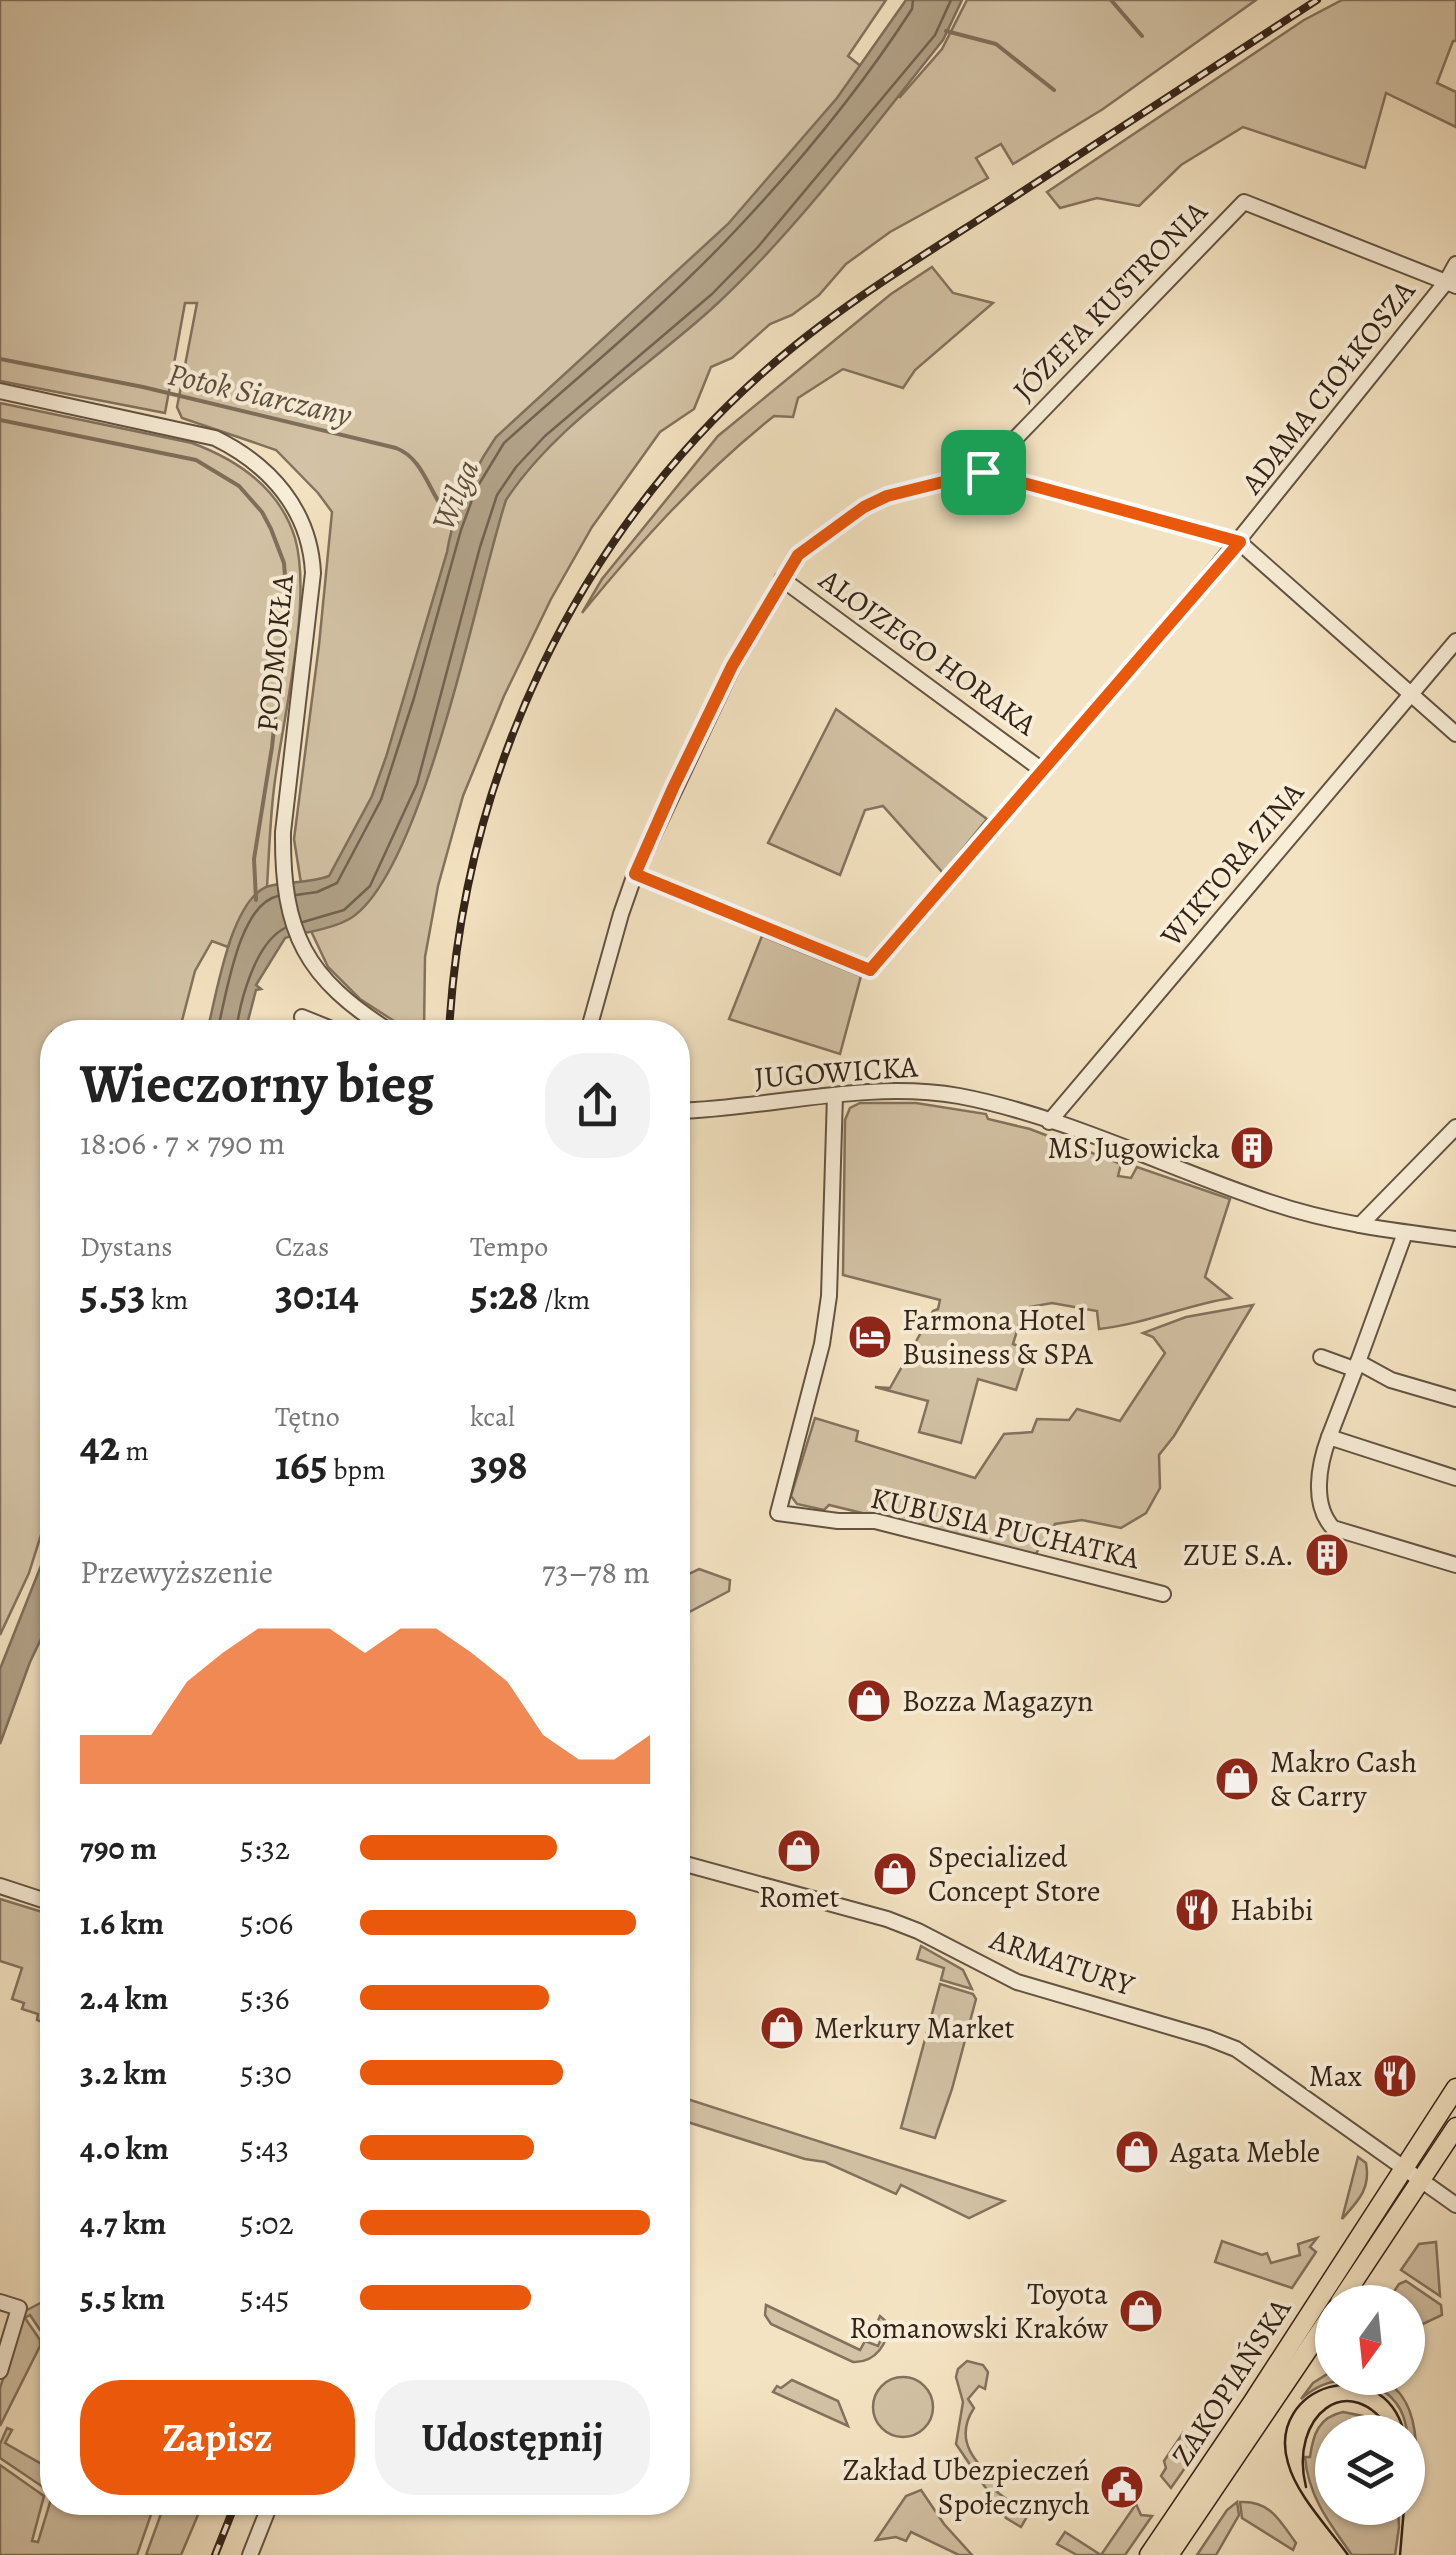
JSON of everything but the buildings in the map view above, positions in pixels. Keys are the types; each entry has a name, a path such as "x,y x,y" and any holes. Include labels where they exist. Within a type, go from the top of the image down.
{"main road":[{"name":"ZAKOPIAŃSKA","path":"1149,2555 1456,2088"},
{"name":"ZAKOPIAŃSKA","path":"1351,2285 1456,2127"},
{"name":"ZAKOPIAŃSKA","path":"1169,2555 1315,2339"}],"street":[{"name":"JÓZEFA KUSTRONIA","path":"983,472 1244,202 1451,284"},
{"name":"ADAMA CIOŁKOSZA","path":"635,874 870,970 1240,542 1451,284 1456,264"},
{"name":"PODMOKŁA","path":"0,391 216,438 246,454 290,498 310,546 313,573 284,816 283,870 290,917 301,947 332,989 372,1020"},
{"path":"591,1020 635,874 732,666 798,555 864,507 887,496 983,472 1240,542 1456,734"},
{"name":"ALOJZEGO HORAKA","path":"782,578 1042,770"},
{"name":"WIKTORA ZINA","path":"1050,1122 1456,641"},
{"path":"302,1017 309,1020"},
{"name":"JUGOWICKA","path":"690,1111 882,1091 935,1093 981,1101 1050,1122 1268,1202 1360,1226 1456,1239"},
{"name":"KUBUSIA PUCHATKA","path":"835,1095 828,1296 822,1344 778,1512 838,1521 875,1520 1164,1594"},
{"path":"1360,1226 1456,1127"},
{"path":"1406,1233 1324,1452 1320,1485 1325,1519 1333,1528 1456,1566"},
{"path":"1321,1358 1356,1365 1456,1399"},
{"path":"1330,1437 1456,1478"},
{"name":"ARMATURY","path":"690,1865 887,1919 1017,1982 1224,2044 1270,2071 1456,2205"},
{"path":"0,1886 40,1898"},
{"path":"0,2302 19,2308 0,2371"},
{"path":"250,2555 266,2515"}],"shaded area":[{"path":"0,0 886,0 848,56 900,97 942,49 967,0 1256,0 1103,109 1013,164 1001,144 976,158 988,178 890,232 846,264 819,295 792,315 770,324 732,358 711,367 694,409 660,432 592,527 551,599 504,696 463,796 438,886 425,957 424,1020 392,1020 360,999 328,967 312,933 294,839 332,512 276,450 182,418 177,407 197,303 185,303 165,413 0,381"},
{"path":"1342,0 1456,0 1456,41 1437,83 1456,92 1456,127 1386,93 1365,168 1243,127 1181,165 1139,206 1097,198 1060,208 1047,192 1304,20"},
{"path":"932,267 953,293 993,303 915,370 903,388 843,369 798,398 793,417 774,416 673,509 582,613 602,579 718,436 891,294"},
{"path":"0,403 192,443 241,468 268,491 288,521 300,564 300,594 294,662 274,788 267,887 243,914 228,947 212,941 195,971 182,1020 40,1020 40,1538 29,1573 0,1635"},
{"path":"836,709 987,819 943,873 883,806 865,810 840,875 768,843"},
{"path":"762,936 861,976 840,1054 729,1019"},
{"path":"860,1103 916,1103 986,1114 988,1119 1030,1129 1121,1164 1118,1176 1131,1178 1137,1167 1230,1199 1205,1277 1231,1298 1099,1329 1097,1311 1052,1303 1024,1308 1013,1344 1029,1350 1016,1390 978,1379 961,1443 919,1432 928,1401 875,1387 890,1388 940,1300 843,1275 845,1120 850,1108"},
{"path":"1253,1305 1159,1455 1160,1488 1146,1513 1121,1528 1082,1520 1055,1524 1035,1555 829,1505 824,1510 797,1504 791,1496 815,1418 858,1431 856,1441 975,1478 1004,1434 1032,1432 1037,1419 1069,1420 1077,1409 1120,1421 1165,1353 1153,1337 1143,1333 1186,1317"},
{"path":"699,1569 730,1580 729,1591 690,1612 690,1573"},
{"path":"0,1899 40,1911 40,2021 38,2014 22,2009 24,2003 12,1999 22,1968 0,1961"},
{"path":"921,1946 963,1970 972,1989 941,1980 944,1968 917,1959"},
{"path":"940,1984 973,1994 976,1999 935,2138 901,2128"},
{"path":"690,2100 1004,2201 969,2218 901,2185 896,2194 825,2162 690,2123"},
{"path":"1358,2157 1366,2163 1365,2187 1342,2219"},
{"path":"1317,2238 1310,2247 1316,2252 1292,2288 1215,2262 1222,2241 1262,2255 1267,2253 1271,2263 1300,2255 1298,2244"},
{"path":"1436,2242 1440,2296 1401,2270 1419,2244"},
{"path":"1425,2294 1441,2305 1442,2315 1425,2323"},
{"path":"40,2303 40,2330 30,2315 25,2318 40,2346 0,2426 0,2388 25,2311"},
{"path":"766,2305 860,2350 865,2341 878,2346 886,2328 877,2323 880,2316 889,2324 888,2331 874,2355 853,2362 771,2324 765,2315"},
{"path":"967,2361 983,2365 988,2372 985,2389 979,2386 968,2399 974,2408 968,2420 966,2441 975,2460 1001,2485 997,2492 1028,2515 1021,2527 1006,2518 956,2444 963,2402 956,2377"},
{"path":"903,2377 924,2386 933,2407 924,2428 903,2437 882,2428 873,2407 882,2386"},
{"path":"792,2380 838,2401 848,2426 773,2392"},
{"path":"1387,2395 1401,2395 1411,2415 1403,2415"},
{"path":"7,2428 12,2430 5,2443 40,2463 40,2485 0,2458 0,2444"},
{"path":"1183,2433 1201,2445 1171,2488 1161,2476 1166,2468 1164,2461"},
{"path":"1315,2434 1315,2494 1305,2457 1310,2457"},
{"path":"0,2465 40,2493 32,2541 38,2542 46,2515 151,2515 137,2555 0,2555"},
{"path":"921,2490 972,2555 959,2555 911,2532 906,2541 896,2537 876,2540 906,2496"},
{"path":"1237,2502 1239,2515 1216,2555 1197,2555 1227,2510"},
{"path":"1240,2502 1267,2508 1296,2543 1293,2550 1242,2518"},
{"path":"1136,2504 1141,2515 1152,2516 1125,2555 1101,2555"},
{"path":"161,2515 198,2515 181,2555 146,2555"},
{"path":"1331,2525 1399,2525 1395,2555 1352,2555"},
{"path":"1065,2532 1101,2555 1077,2555 1057,2544"}],"water":[{"path":"906,0 962,0 943,40 778,241 719,302 578,420 527,471 506,500 424,789 402,846 377,890 344,922 285,938 256,985 261,989 256,990 248,1020 210,1020 226,952 253,896 266,887 329,876 372,796 459,506 496,437 728,224 837,98"},
{"path":"40,1568 40,1641 0,1744 0,1669"}],"waterway":[{"path":"1111,0 1142,36"},
{"path":"946,31 996,44 1054,90"},
{"name":"Potok Siarczany","path":"0,359 143,387 396,448 415,462 457,523"},
{"path":"0,420 196,460 239,486 262,512 284,563 287,603 272,747 254,859 256,900"}],"tram line":[{"path":"1315,2511 1288,2463 1285,2436 1293,2414 1309,2397 1329,2387 1352,2385 1373,2391 1392,2406 1396,2415"},
{"path":"1320,2415 1341,2402 1358,2403 1377,2415"},
{"path":"1306,2487 1306,2439 1315,2420"},
{"path":"1326,2525 1348,2555"},
{"path":"1400,2555 1403,2525"}],"railway":[{"path":"450,1020 459,938 477,845 505,755 541,669 585,587 637,509 698,437 766,370 848,305 1317,0"},
{"path":"215,2555 231,2515"}],"place":[{"name":"MS Jugowicka","path":"1252,1148"},
{"name":"Farmona Hotel Business & SPA","path":"870,1337"},
{"name":"ZUE S.A.","path":"1327,1555"},
{"name":"Bozza Magazyn","path":"869,1701"},
{"name":"Makro Cash & Carry","path":"1237,1779"},
{"name":"Romet","path":"799,1851"},
{"name":"Specialized Concept Store","path":"895,1874"},
{"name":"Habibi","path":"1197,1910"},
{"name":"Merkury Market","path":"782,2028"},
{"name":"Max","path":"1395,2076"},
{"name":"Agata Meble","path":"1137,2152"},
{"name":"Toyota Romanowski Kraków","path":"1141,2311"},
{"name":"Zakład Ubezpieczeń Społecznych","path":"1122,2487"}],"route":[{"path":"983,472 1240,542 870,970 635,874 732,666 798,555 864,507 887,496 983,472"}],"water label":[{"name":"Wilga","path":"455,495"}]}
